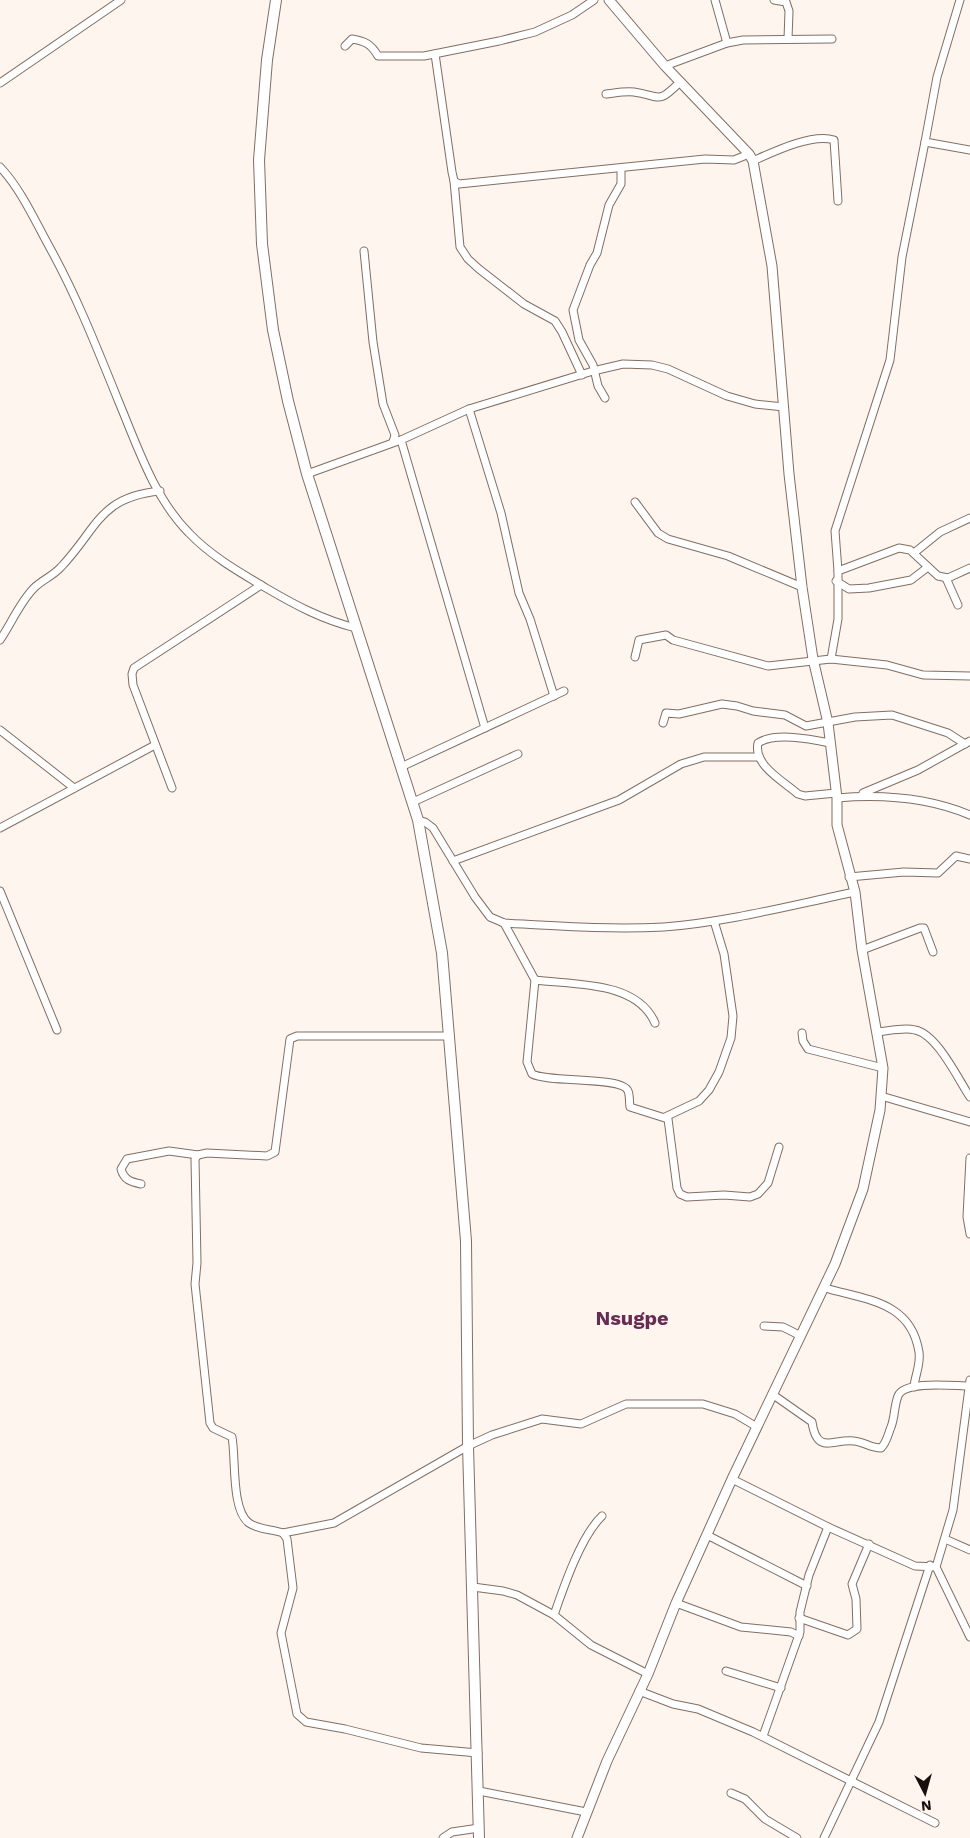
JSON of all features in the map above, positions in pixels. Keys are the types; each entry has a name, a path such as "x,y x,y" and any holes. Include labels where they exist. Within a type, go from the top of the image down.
{"main road":[{"path":"276,0 267,60 259,160 262,244 273,330 288,401 307,474 418,820 436,913 450,1036 466,1241 468,1446 479,1833"}],"street":[{"path":"0,83 121,0"},
{"path":"345,46 352,39 365,41 374,48 378,56 435,54 535,32 572,15 594,0"},
{"path":"577,1838 586,1812 648,1674 676,1603 772,1394 825,1288 864,1189 880,1110 883,1068 862,950 855,892 849,877 837,825 837,796 828,723 814,659 802,587 772,266 751,158 664,66 609,0"},
{"path":"715,0 727,43"},
{"path":"774,0 786,1 789,12 788,39"},
{"path":"831,659 838,618 836,581 838,571 835,531 864,447 890,360 902,257 924,142 937,77 960,0"},
{"path":"664,66 727,43 756,39 832,39"},
{"path":"435,54 454,181 460,247 479,269 524,304 555,321 582,374"},
{"path":"606,94 629,92 661,98 680,82"},
{"path":"454,181 459,184 471,185 705,159 734,160 751,158 802,142 822,139 834,140 838,202"},
{"path":"924,142 970,150"},
{"path":"2,168 28,209 79,305 143,462 188,532 215,556 261,585 328,621 356,628"},
{"path":"605,398 598,386 594,371 580,340 573,310 590,265 597,254 609,204 621,184 621,169"},
{"path":"364,251 373,342 383,404 394,434 393,442"},
{"path":"307,474 401,440 469,409 582,374 623,364 652,365 668,369 727,396 755,404 784,407"},
{"path":"469,409 501,513 519,593 530,619 554,696"},
{"path":"401,440 485,728"},
{"path":"0,640 34,588 61,568 103,513 115,503 129,496 160,491"},
{"path":"635,502 658,533 668,540 728,556 802,587"},
{"path":"914,553 940,532 970,518"},
{"path":"838,571 899,548 905,548 914,553 938,576 946,578 970,568"},
{"path":"836,581 849,589 869,588 911,580 928,566"},
{"path":"946,578 958,605"},
{"path":"172,788 132,685 134,668 261,585"},
{"path":"635,657 639,640 666,635 673,640 768,666 814,659 831,659 887,665 923,675 970,676"},
{"path":"401,767 564,691"},
{"path":"662,723 666,713 679,714 722,704 765,714 785,715 806,726 855,717 892,715 948,733 968,742"},
{"path":"0,730 74,788"},
{"path":"830,743 800,738 763,740 758,743 756,751 762,762 798,794 805,796 873,795 909,798 954,808 970,815"},
{"path":"856,796 918,770 968,742"},
{"path":"0,828 155,745"},
{"path":"413,802 518,754"},
{"path":"453,861 619,800 681,764 704,758 759,757"},
{"path":"418,820 425,822 433,828 490,917 504,923 623,928 665,927 714,921 855,892"},
{"path":"849,877 904,872 938,873 956,856 970,859"},
{"path":"0,890 57,1030"},
{"path":"665,1117 699,1102 709,1090 719,1072 731,1038 732,1016 724,954 714,921"},
{"path":"504,923 535,980 527,1062 532,1074 545,1078 612,1083 625,1087 629,1092 630,1107 668,1119 671,1129 677,1188 680,1194 687,1197 724,1195 750,1197 758,1194 768,1183 779,1148"},
{"path":"862,950 924,928 928,932 933,952"},
{"path":"535,980 618,990 636,998 649,1010 654,1023"},
{"path":"877,1032 913,1029 922,1032 936,1044 970,1097"},
{"path":"802,1033 803,1041 808,1049 883,1068"},
{"path":"141,1184 130,1182 123,1175 121,1169 126,1159 169,1151 198,1155 207,1153 267,1156 275,1152 288,1042 293,1037 450,1036"},
{"path":"881,1096 970,1122"},
{"path":"198,1155 194,1164 197,1263 195,1284 210,1423 213,1428 232,1437 236,1493 246,1521 257,1527 283,1533 334,1523 468,1446 492,1435 542,1420 581,1424 626,1404 703,1404 735,1414 757,1426"},
{"path":"970,1158 967,1217 970,1234"},
{"path":"825,1288 887,1306 901,1315 912,1332 919,1353 914,1387"},
{"path":"764,1326 783,1327 802,1336"},
{"path":"772,1394 812,1422 816,1437 822,1442 830,1445 847,1440 857,1441 874,1448 881,1448 895,1418 898,1396 902,1391 914,1387 970,1383 967,1421 953,1510 945,1539 933,1566 879,1722 824,1838"},
{"path":"732,1479 828,1527 915,1566 933,1566"},
{"path":"554,1615 566,1582 589,1531 602,1516"},
{"path":"763,1736 799,1636 799,1618 807,1586 828,1527"},
{"path":"283,1533 287,1539 293,1588 281,1633 294,1707 301,1719 421,1748 478,1752"},
{"path":"707,1535 807,1586"},
{"path":"945,1539 970,1550"},
{"path":"799,1618 848,1635 854,1633 857,1629 856,1599 852,1584 869,1544"},
{"path":"933,1566 970,1637"},
{"path":"473,1587 517,1595 554,1615 591,1646 648,1674"},
{"path":"676,1603 741,1627 791,1632 799,1636"},
{"path":"726,1671 781,1688"},
{"path":"640,1691 672,1704 698,1708 763,1736 852,1779 935,1823"},
{"path":"479,1791 586,1812"},
{"path":"731,1793 745,1799 765,1819 797,1838"},
{"path":"443,1838 452,1832 479,1833"}],"district":[{"name":"Nsugpe","path":"632,1318"}]}
